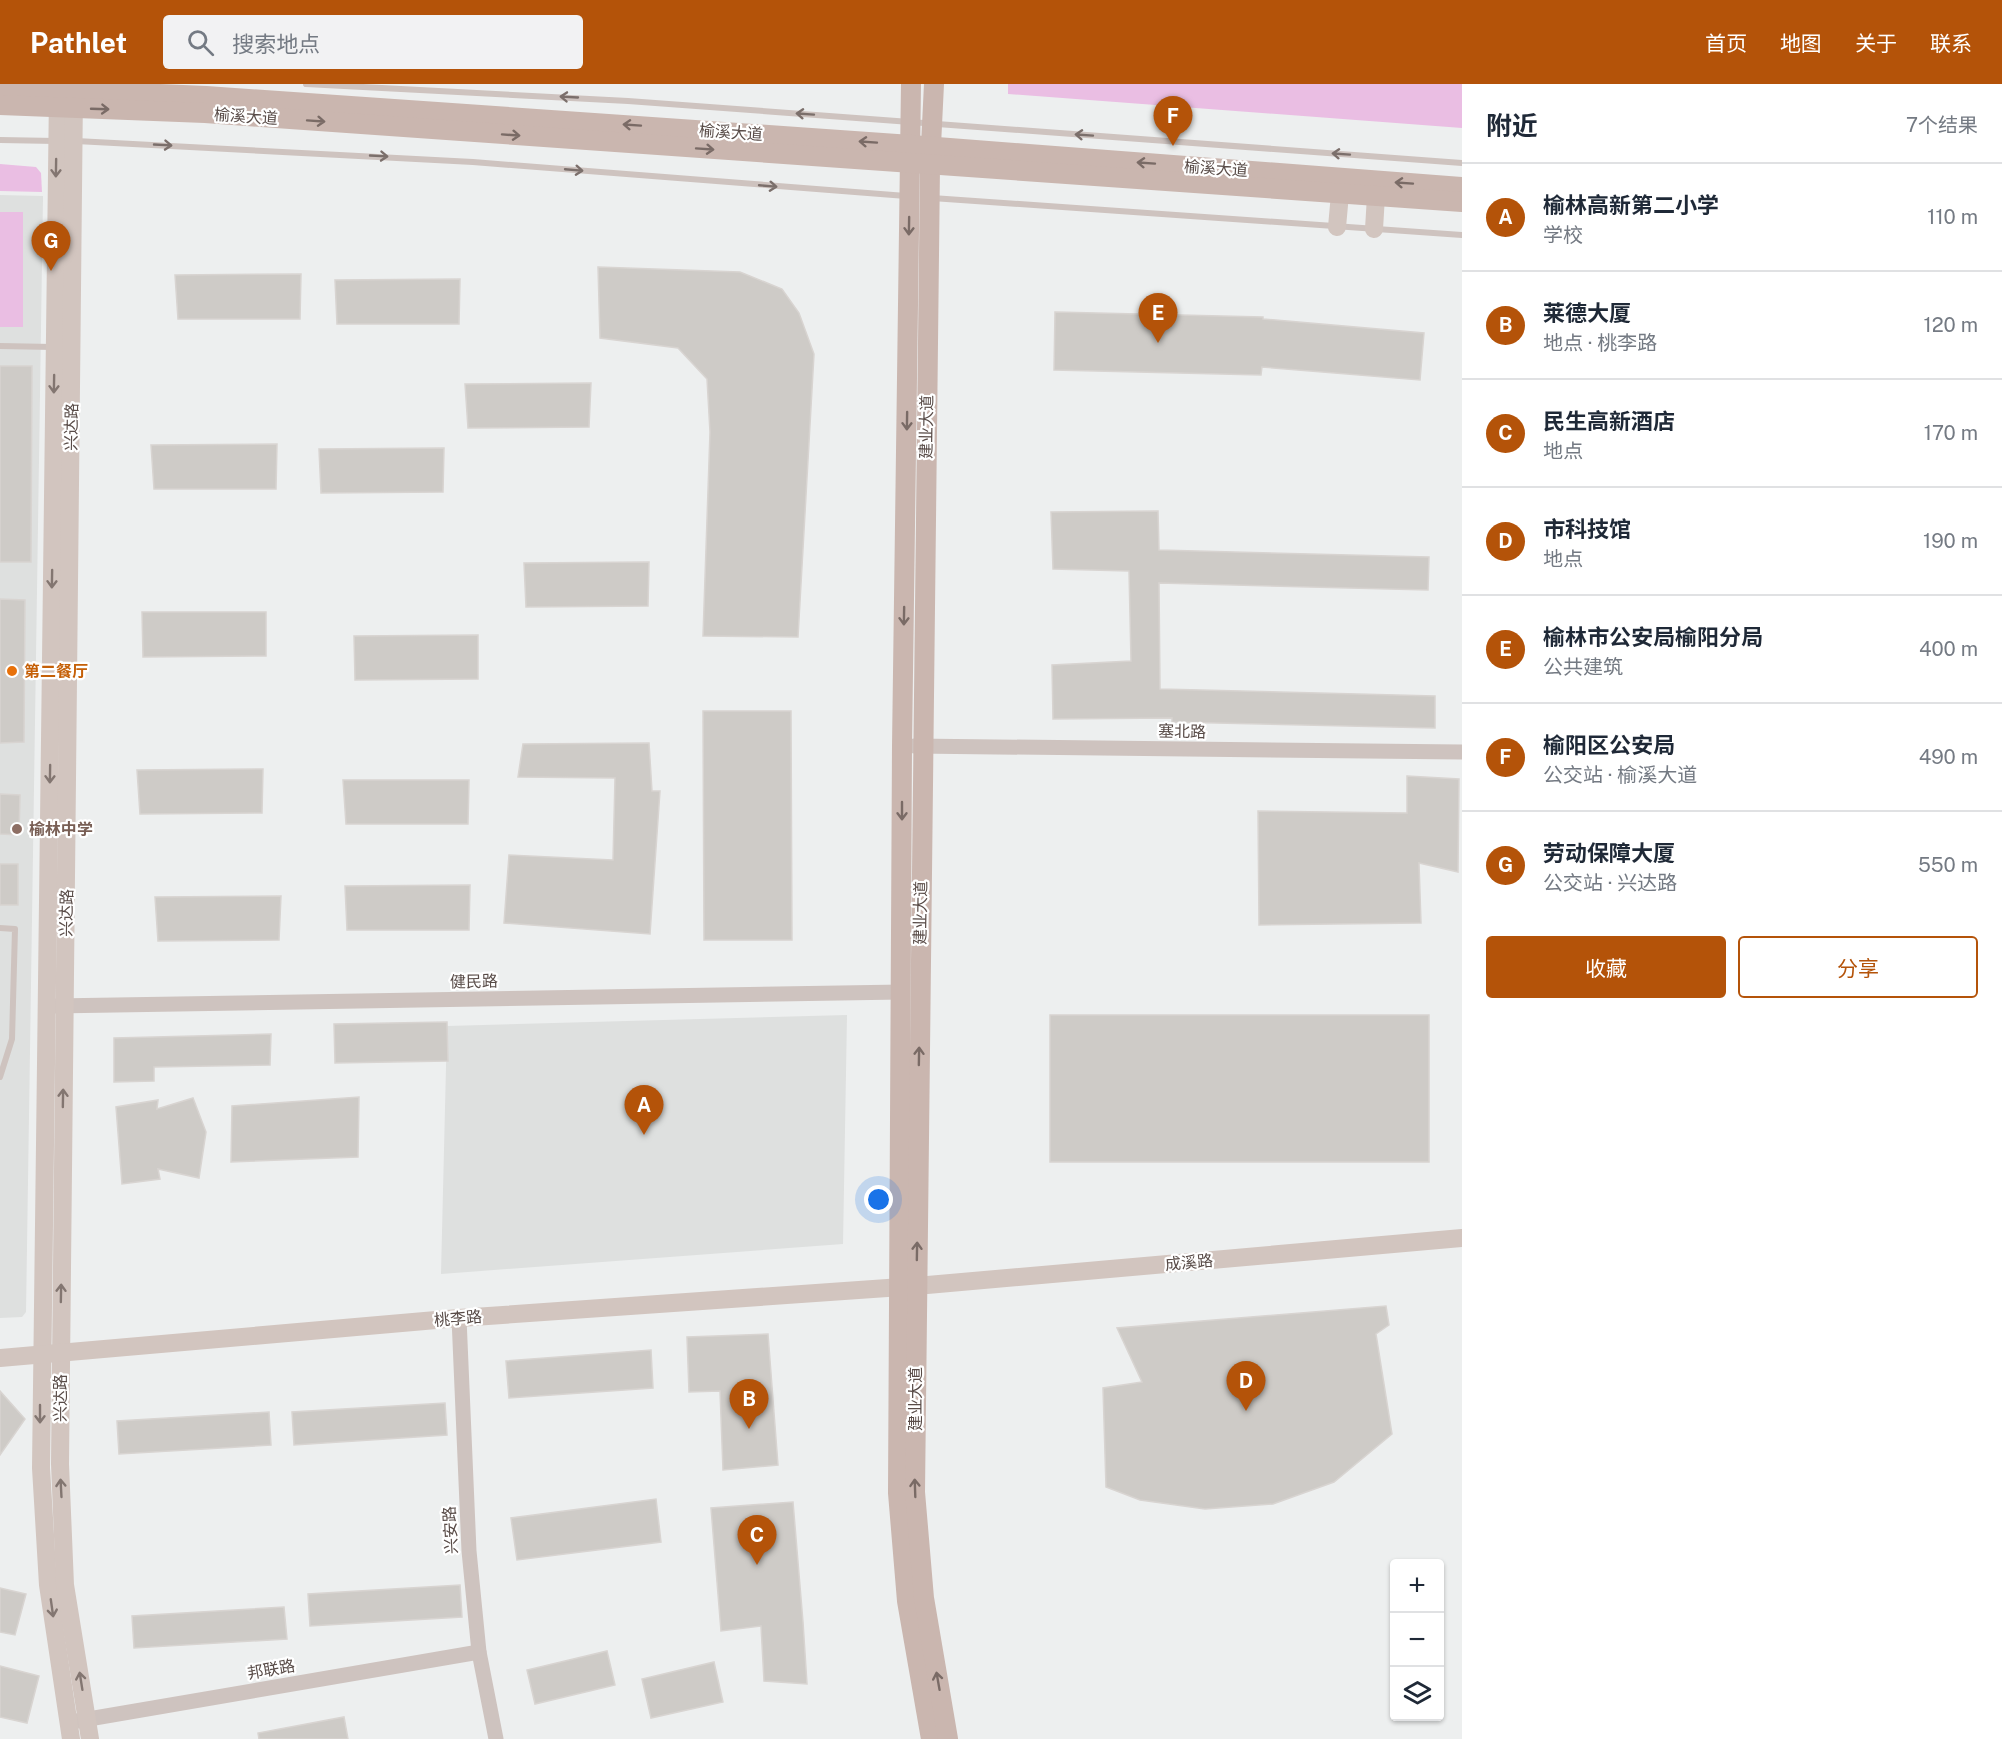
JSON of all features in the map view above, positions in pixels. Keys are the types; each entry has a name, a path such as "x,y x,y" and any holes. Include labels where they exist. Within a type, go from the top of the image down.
{"main road":[{"name":"建业大道","path":"911,84 911,122 920,155 922,746 908,1287 898,1493 907,1601 931,1739"},
{"name":"建业大道","path":"920,155 932,123 934,84"},
{"name":"榆溪大道","path":"0,87 66,93 218,96 920,155 1340,194 1462,202"},
{"name":"榆溪大道","path":"0,105 66,93"},
{"name":"兴达路","path":"66,93 55,1006 60,1464 65,1585 75,1727"},
{"name":"榆溪大道","path":"920,155 1462,187"},
{"path":"1337,227 1340,194"},
{"path":"1374,229 1376,196"},
{"name":"建业大道","path":"920,197 902,746 902,992 915,1492 924,1598 948,1739"},
{"name":"兴达路","path":"55,1006 40,1355 40,1468 48,1585 75,1727 90,1739"},
{"name":"成溪路","path":"908,1287 1462,1238"},
{"name":"桃李路","path":"0,1358 459,1318 908,1287"}],"street":[{"name":"塞北路","path":"902,746 1462,752"},
{"name":"健民路","path":"55,1006 902,992"},
{"name":"兴安路","path":"459,1318 469,1551 479,1652 496,1739"},
{"name":"邦联路","path":"75,1727 479,1652"}],"lane":[{"path":"306,84 628,100 1462,164"},
{"path":"0,140 65,141 473,162 920,197 1462,235"},
{"path":"0,346 63,347"},
{"path":"0,928 15,929 12,1039 0,1077"}],"shaded area":[{"path":"1008,84 1462,84 1462,128 1008,94"},
{"path":"0,164 36,167 41,173 42,192 0,191"},
{"name":"榆林中学","path":"0,195 43,196 26,1312 22,1317 0,1318"},
{"path":"0,212 23,212 23,327 0,327"},
{"path":"847,1015 843,1244 441,1274 447,1026"}],"building":[{"path":"598,267 740,272 782,289 799,313 814,354 798,637 703,636 710,432 707,379 678,348 600,338"},
{"path":"301,274 300,319 178,319 175,275"},
{"path":"460,279 459,324 337,324 335,280"},
{"path":"1055,312 1263,317 1263,319 1424,333 1420,380 1262,367 1261,375 1054,370"},
{"path":"0,366 32,366 31,562 0,562"},
{"path":"591,383 589,427 468,428 465,384"},
{"path":"277,444 276,489 154,489 151,445"},
{"path":"444,448 443,492 321,493 319,449"},
{"path":"1158,511 1159,550 1429,557 1428,590 1159,583 1160,689 1435,696 1435,728 1172,722 1172,718 1053,719 1052,665 1131,661 1129,571 1053,569 1051,512"},
{"path":"649,562 648,606 526,607 524,563"},
{"name":"第二餐厅","path":"0,599 25,600 24,742 0,743"},
{"path":"142,612 266,612 266,656 143,657"},
{"path":"478,635 478,679 355,680 354,636"},
{"path":"703,711 791,711 792,940 704,940"},
{"path":"649,743 652,791 660,791 650,934 504,923 509,855 613,860 615,778 518,777 523,744"},
{"path":"263,769 262,813 140,814 137,770"},
{"path":"1407,776 1459,779 1458,872 1419,863 1421,923 1259,925 1258,811 1407,813"},
{"path":"343,780 469,780 468,824 346,824"},
{"path":"0,794 20,795 19,835 0,834"},
{"path":"0,864 18,864 18,905 0,905"},
{"path":"470,885 469,930 347,930 345,886"},
{"path":"281,896 279,940 158,941 155,897"},
{"path":"1050,1015 1429,1015 1429,1162 1050,1162"},
{"path":"447,1022 448,1061 335,1063 334,1024"},
{"path":"271,1034 270,1065 154,1067 154,1081 114,1082 114,1038"},
{"path":"359,1097 358,1157 231,1162 232,1106"},
{"path":"193,1098 206,1132 199,1178 158,1169 160,1179 122,1184 116,1107 158,1100 157,1109"},
{"path":"1386,1306 1389,1325 1376,1334 1392,1434 1334,1482 1273,1504 1205,1509 1140,1500 1106,1487 1103,1388 1142,1382 1117,1328"},
{"path":"768,1334 778,1465 723,1470 720,1391 689,1392 687,1337"},
{"path":"651,1350 653,1388 509,1398 506,1361"},
{"path":"0,1391 25,1419 0,1455"},
{"path":"445,1403 447,1435 294,1445 292,1412"},
{"path":"269,1412 271,1445 119,1454 117,1421"},
{"path":"656,1499 661,1542 517,1560 511,1518"},
{"path":"793,1502 807,1684 764,1681 761,1626 721,1631 711,1508"},
{"path":"460,1585 462,1617 310,1626 308,1594"},
{"path":"0,1588 26,1594 15,1635 0,1632"},
{"path":"284,1607 287,1639 134,1648 132,1616"},
{"path":"607,1651 615,1685 535,1704 527,1670"},
{"path":"714,1662 723,1702 651,1718 642,1679"},
{"path":"0,1666 39,1676 27,1723 0,1717"},
{"path":"344,1717 348,1739 259,1739 258,1733"}],"place":[{"name":"榆阳区公安局","path":"1173,146"},
{"name":"劳动保障大厦","path":"51,271"},
{"name":"榆林市公安局榆阳分局","path":"1158,343"},
{"name":"第二餐厅","path":"12,671"},
{"name":"榆林中学","path":"17,829"},
{"name":"榆林高新第二小学","path":"644,1135"},
{"name":"市科技馆","path":"1246,1411"},
{"name":"莱德大厦","path":"749,1429"},
{"name":"民生高新酒店","path":"757,1565"}]}
